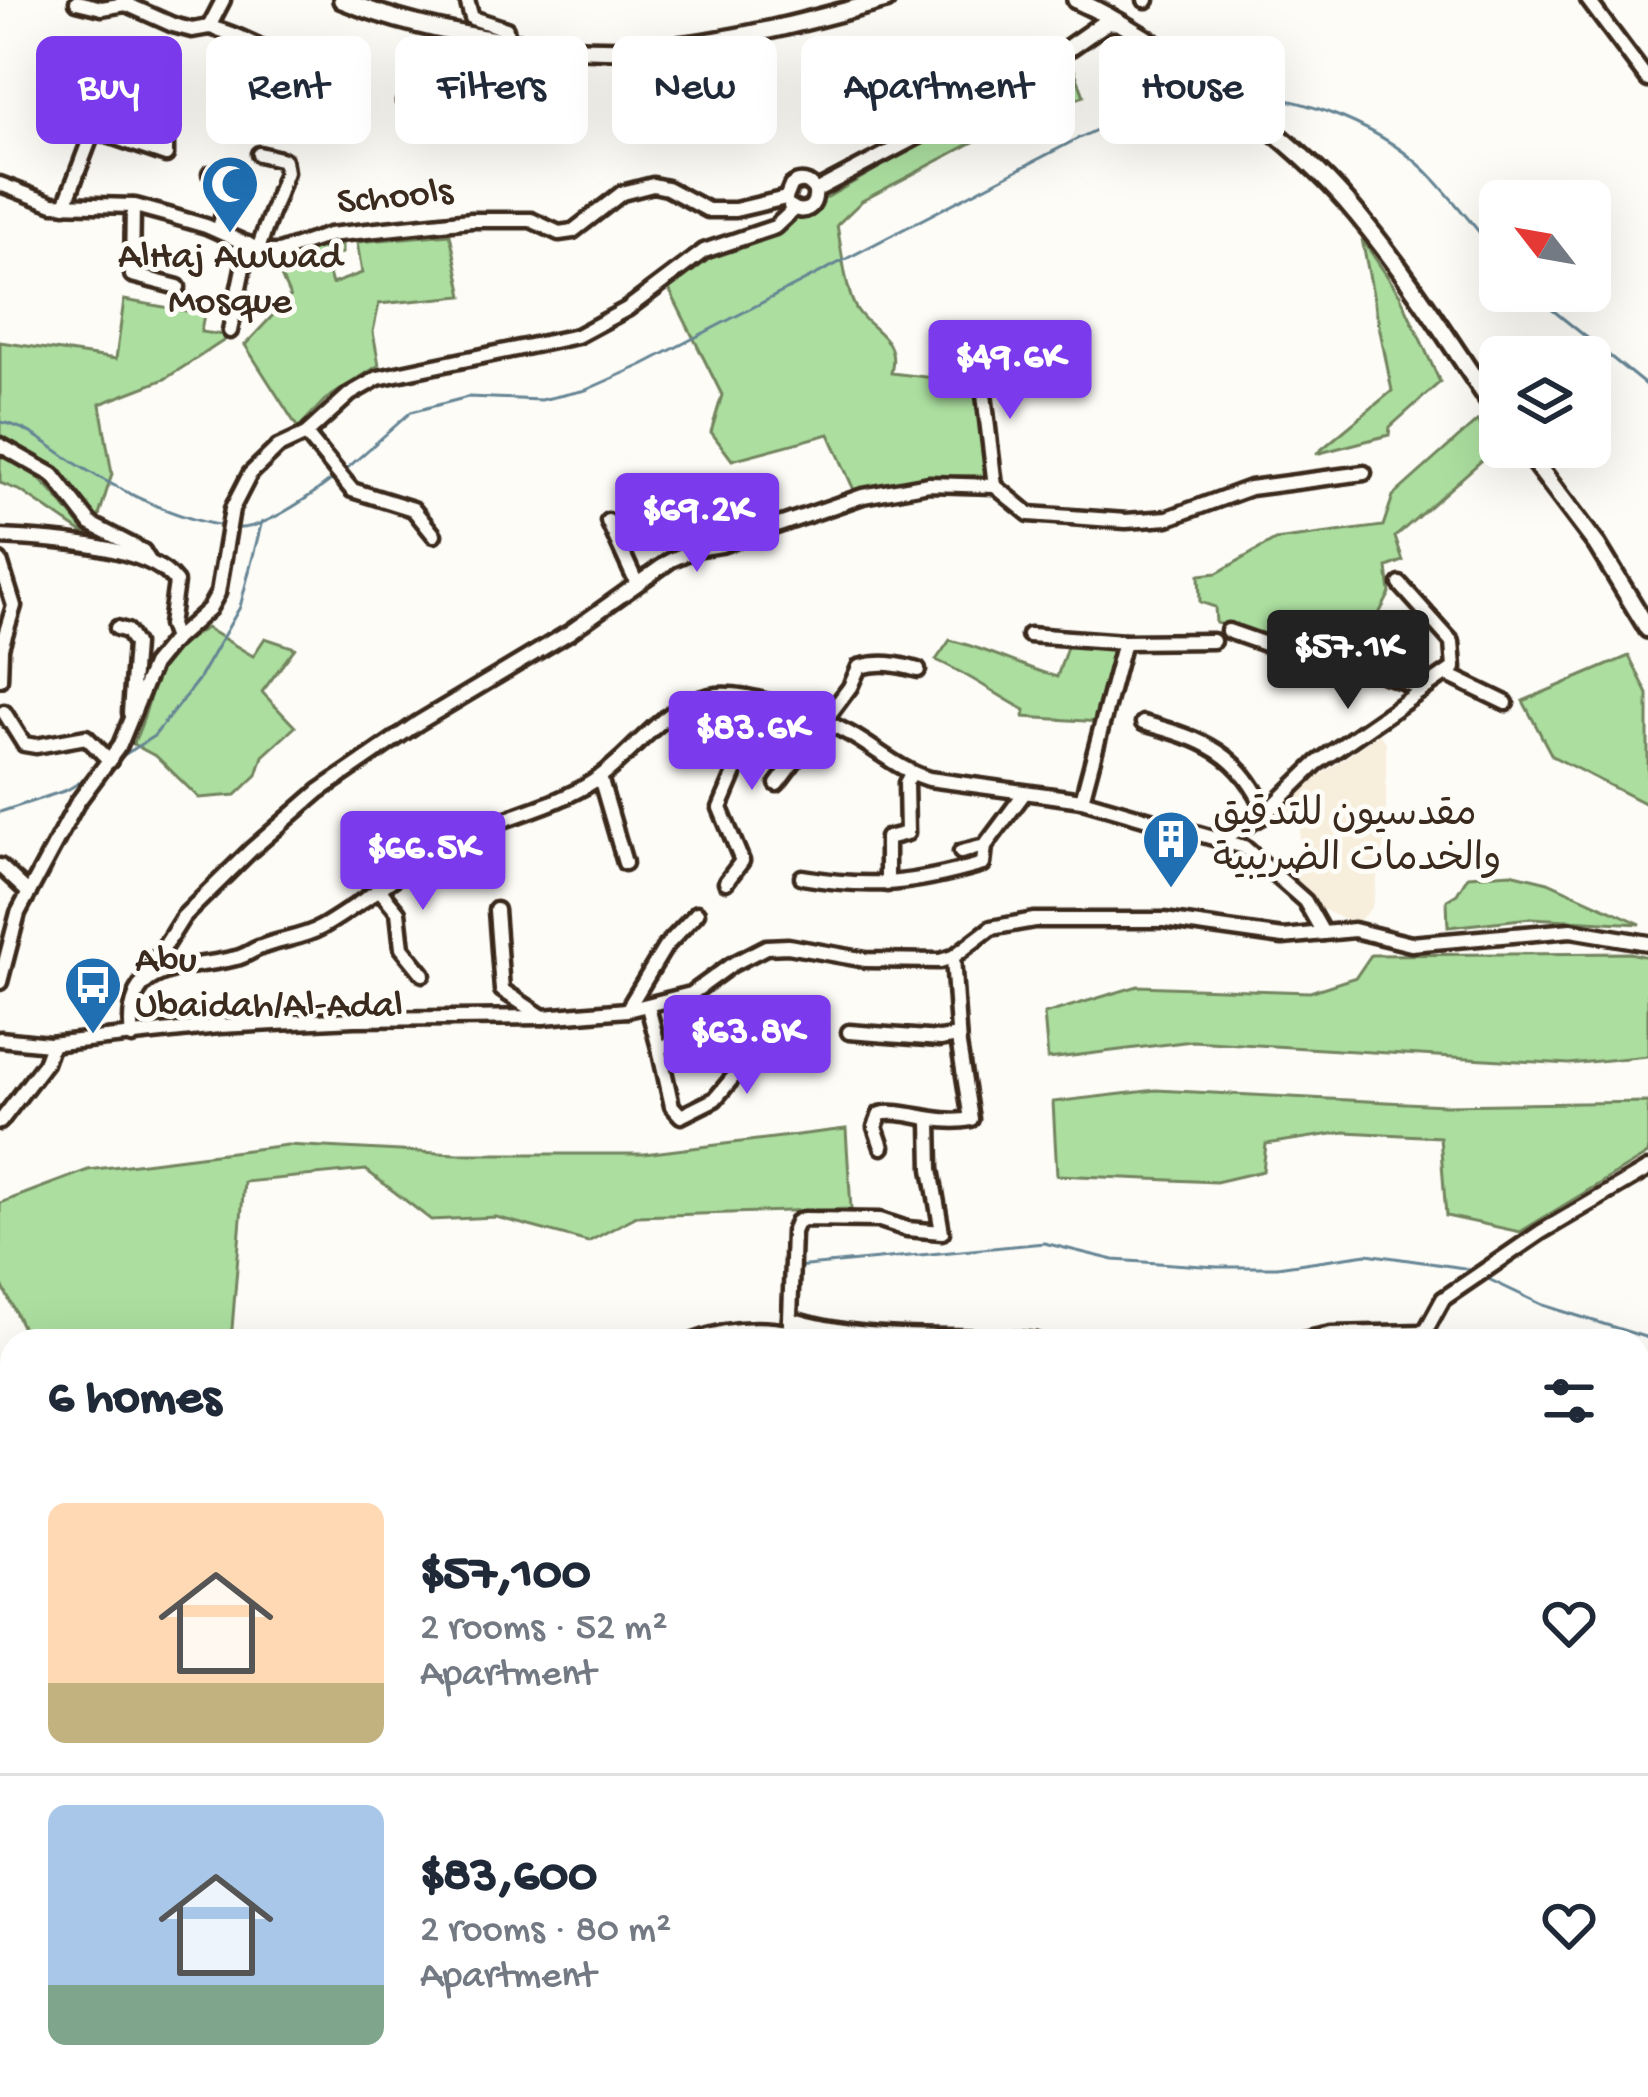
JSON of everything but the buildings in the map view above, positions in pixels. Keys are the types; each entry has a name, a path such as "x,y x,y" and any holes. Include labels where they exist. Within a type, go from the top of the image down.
{"main road":[{"path":"342,0 474,36"},
{"path":"588,47 664,47 776,30 886,0"},
{"path":"1079,1 1118,22 1253,118 1343,198 1400,270 1479,386"},
{"path":"1075,40 1090,19 1079,1"},
{"path":"1095,29 1101,11"},
{"path":"1075,43 1106,22 1118,22"},
{"path":"1539,468 1597,545 1648,629"}],"street":[{"path":"209,27 223,0"},
{"path":"467,0 472,18 506,28 507,36"},
{"path":"1588,0 1648,80"},
{"path":"77,2 101,8 126,4 173,25 192,30 209,27 237,36"},
{"path":"65,205 88,144"},
{"path":"134,144 166,155 166,144"},
{"path":"790,204 811,208 815,191 904,144"},
{"path":"230,331 253,246 286,172 284,160 259,154"},
{"path":"210,174 232,185 218,231"},
{"path":"0,982 18,913 77,803 110,761 153,665 209,609 218,593 232,509 250,474 278,447 307,434 350,394 378,378 577,336 627,309 704,251 775,227 790,204 791,185 800,181 815,191"},
{"path":"0,184 34,199 65,205 133,206 253,246"},
{"name":"Schools","path":"253,246 280,252 329,235 471,220 530,220 560,233 583,225 622,193 653,185 708,210 790,204"},
{"path":"133,206 132,275 178,287"},
{"path":"980,361 995,486"},
{"path":"307,434 352,490 413,509 434,536"},
{"path":"0,445 53,475 91,524 143,551 149,561"},
{"path":"132,1037 130,1016 136,992 182,917 319,790 570,632 671,560 862,496 929,484 995,486 1029,514 1126,521 1168,518 1250,488 1364,472"},
{"path":"608,521 637,584"},
{"path":"0,537 77,544 149,561 176,582 170,625 175,639"},
{"path":"0,561 14,606 0,651 0,679"},
{"path":"1222,839 1266,813 1317,764 1446,674 1456,661 1453,642 1400,584"},
{"path":"117,628 127,631 135,644 130,720"},
{"path":"1228,631 1268,645 1337,658 1424,689"},
{"path":"1029,635 1124,642 1213,640"},
{"path":"1082,800 1124,642"},
{"path":"777,784 860,667 897,664 918,670"},
{"path":"1446,674 1506,704"},
{"path":"136,992 154,977 176,968 236,959 316,930 467,835 570,795 600,777 668,716 710,696 763,699 849,733 911,773 1023,795 1082,800 1244,847 1285,880 1323,933"},
{"path":"710,696 739,764 720,808 742,862 726,882"},
{"path":"4,712 24,744 86,737 110,761"},
{"path":"1143,723 1209,745 1238,765 1253,783 1266,813"},
{"path":"887,884 886,838 907,833 911,773"},
{"path":"600,777 625,863"},
{"path":"802,877 855,886 887,884 932,879 982,864 985,846 1023,795"},
{"path":"961,852 985,846"},
{"path":"0,866 29,893"},
{"path":"378,888 398,912 402,948 423,974"},
{"path":"496,910 502,989 544,1017"},
{"path":"627,1010 664,947 697,913"},
{"path":"0,1039 52,1044 219,1026 544,1017 627,1010 692,994 766,947 918,962 953,957 992,928 1034,920 1149,919 1282,937 1354,930 1412,944 1571,930 1648,943"},
{"path":"882,1147 875,1127 880,1114 930,1121 971,1119 958,1036 953,957"},
{"path":"648,1007 672,1106 681,1115 715,1099 735,1075 734,1042 722,1027 659,1048"},
{"path":"849,1032 940,1040 958,1036"},
{"path":"0,1123 45,1063 52,1044"},
{"path":"792,1329 797,1222 880,1220 907,1229 942,1232 931,1169 930,1121"},
{"path":"1426,1329 1443,1299 1540,1232 1648,1169"},
{"path":"790,1319 826,1329"}],"shaded area":[{"path":"1379,734 1386,742 1386,832 1372,907 1355,925 1320,908 1295,881 1301,819 1287,817 1284,808 1305,786"}],"green space":[{"path":"1075,72 1084,96 1075,99"},
{"path":"920,144 970,144 862,201 837,225 853,303 888,343 891,373 978,383 991,475 924,477 854,490 829,434 732,460 711,432 722,395 669,289 721,250 807,209"},
{"path":"450,234 463,296 379,304 373,332 379,365 325,400 298,428 245,345 290,297 275,263 303,251 342,245 342,253 324,257 332,284 362,273 357,242"},
{"path":"1362,239 1400,295 1440,382 1390,427 1389,435 1316,454 1392,391"},
{"path":"124,300 204,314 201,332 231,336 165,379 100,404 112,474 98,519 59,472 0,440 0,342 116,359"},
{"path":"1477,421 1479,463 1395,537 1403,561 1387,567 1390,593 1370,631 1279,613 1274,638 1216,623 1215,607 1200,602 1199,575 1217,573 1275,540 1383,526 1393,496"},
{"path":"0,449 48,488 88,537 21,491 0,483"},
{"path":"206,628 253,656 265,638 295,648 262,692 295,727 263,756 257,775 236,795 199,798 157,757 133,744 162,666 185,641"},
{"path":"950,640 1057,677 1069,641 1114,646 1099,722 1024,717 1025,710 936,660"},
{"path":"1629,656 1648,694 1648,805 1552,756 1523,701"},
{"path":"1511,873 1548,882 1641,924 1531,918 1448,927 1447,900 1468,876"},
{"path":"1630,953 1648,957 1648,1056 1569,1064 1192,1041 1048,1059 1044,1014 1138,986 1310,992 1356,977 1371,955"},
{"path":"1156,1090 1444,1105 1648,1102 1648,1154 1520,1232 1446,1216 1440,1137 1345,1132 1266,1144 1263,1171 1216,1182 1057,1175 1053,1102"},
{"path":"846,1129 851,1209 637,1216 588,1242 496,1217 431,1220 366,1170 244,1182 232,1329 23,1329 0,1281 0,1203 88,1170 287,1145 457,1154 644,1154"}],"waterway":[{"path":"1285,100 1342,118 1391,143 1433,178 1479,232"},
{"path":"343,472 411,412 468,397 541,400 586,390 1099,129"},
{"path":"1555,312 1648,387"},
{"path":"0,422 33,435 133,495 188,518 224,526"},
{"path":"233,528 272,518 335,477"},
{"path":"116,760 154,736 198,680 240,607 262,521"},
{"path":"0,812 67,790 92,775"},
{"path":"796,1267 1044,1243 1114,1260 1277,1267 1367,1254 1475,1273"},
{"path":"1484,1277 1543,1305 1619,1329"}],"place":[{"name":"AlHaj Awwad Mosque","path":"230,235"},
{"name":"مقدسيون للتدقيق والخدمات الضريبية","path":"1171,890"},
{"name":"Abu Ubaidah/Al-Adal","path":"93,1036"}]}
